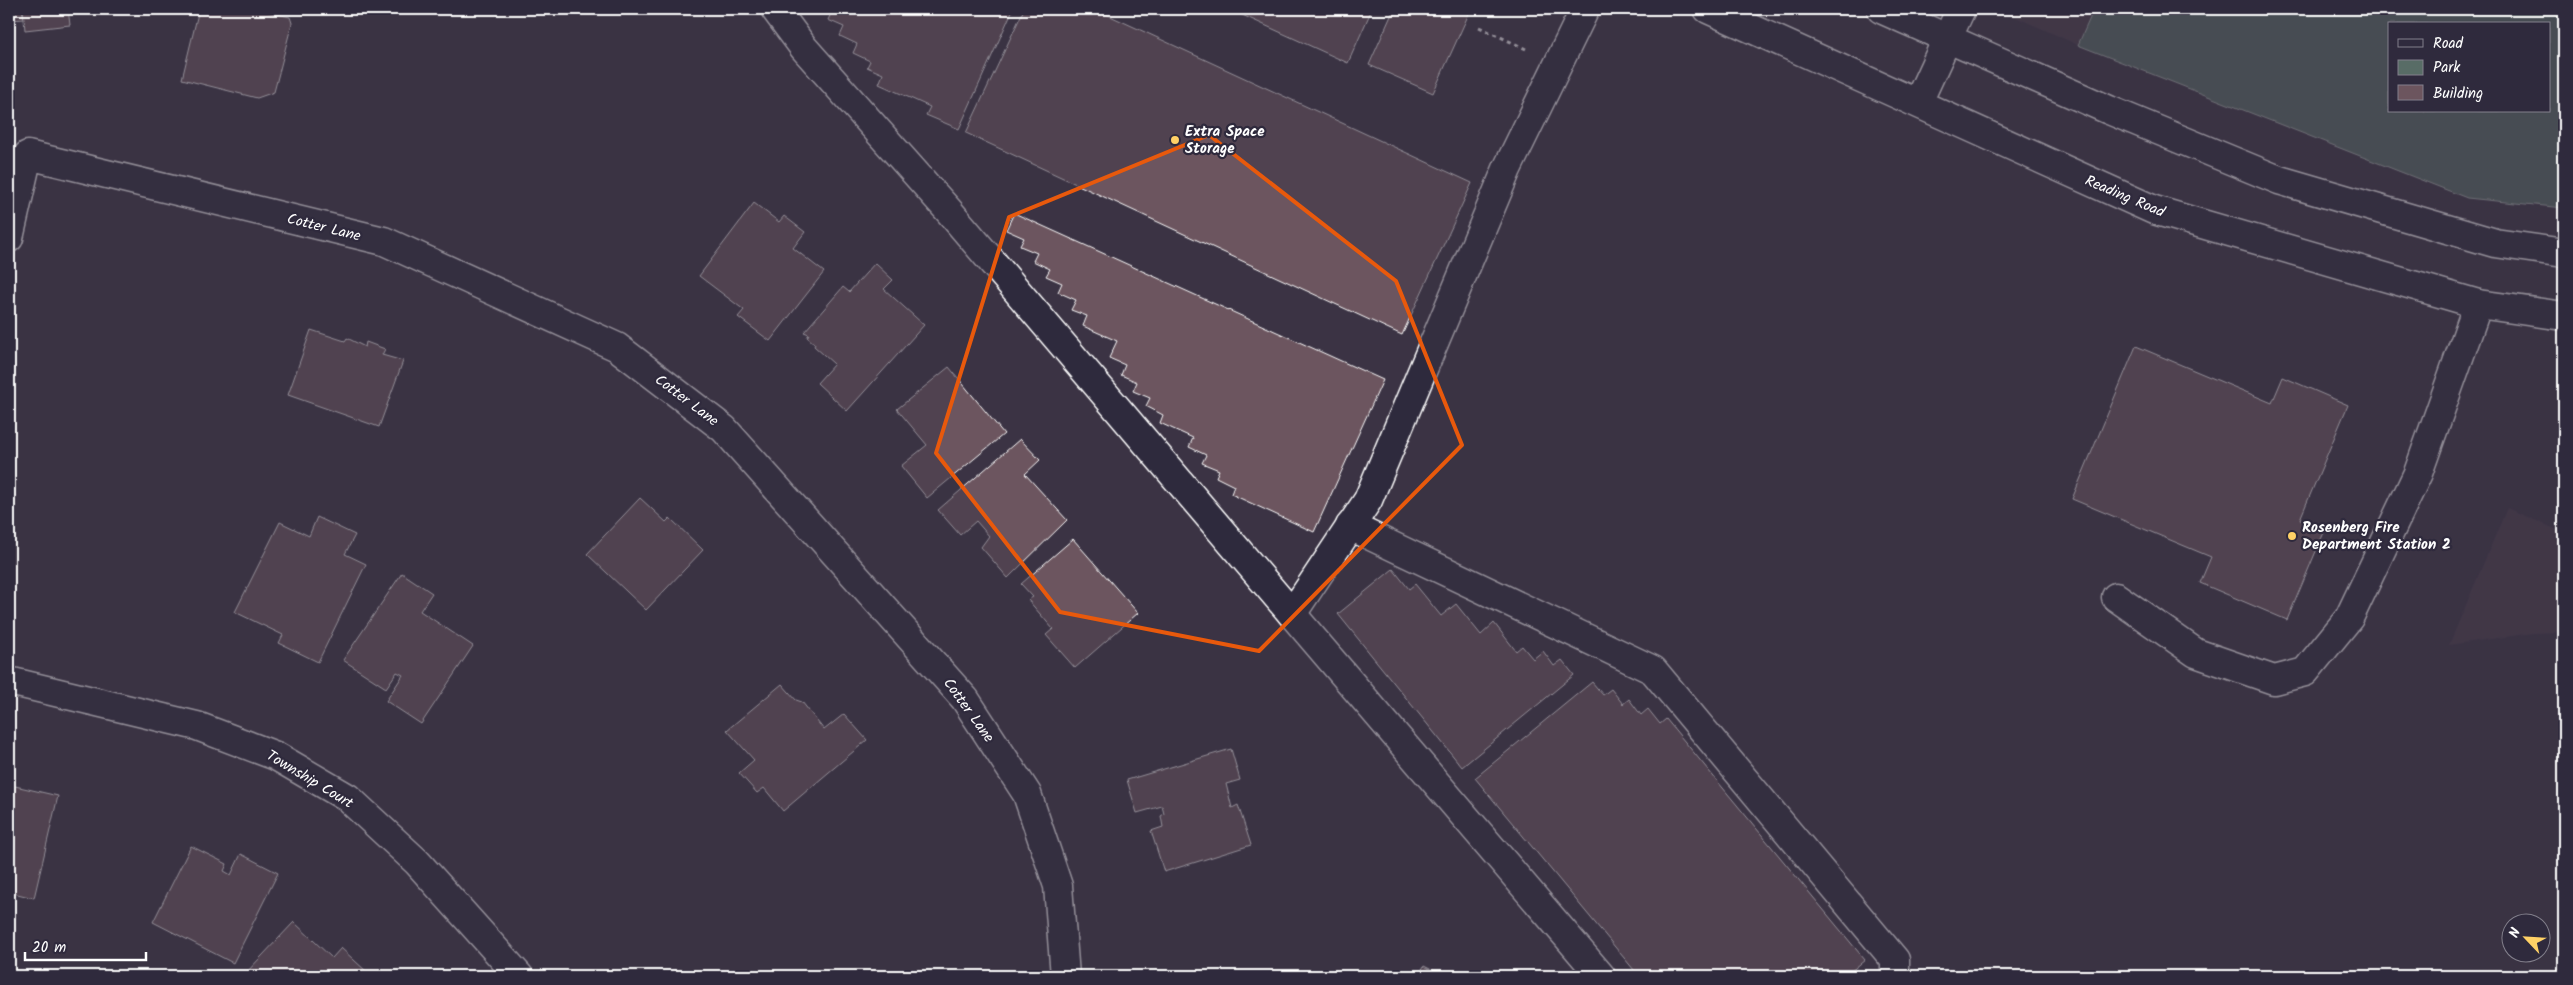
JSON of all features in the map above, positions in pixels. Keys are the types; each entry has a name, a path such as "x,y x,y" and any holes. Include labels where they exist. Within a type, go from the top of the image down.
{"street":[{"path":"775,9 804,48 949,211 1601,976"},
{"path":"1292,614 1368,500 1507,169 1585,9"},
{"name":"Reading Road","path":"1708,9 2154,210 2478,304 2564,316"},
{"path":"1881,9 1947,39 2279,180 2495,242 2564,253"},
{"path":"1918,102 1961,9"},
{"name":"Cotter Lane","path":"9,238 28,155 384,242 617,347 724,429 965,699 1027,794 1058,886 1065,976"},
{"path":"2116,597 2196,653 2274,680 2305,672 2350,618 2418,474 2478,304"},
{"path":"1350,526 1652,670 1895,960 1894,976"},
{"name":"Township Court","path":"9,681 198,726 276,756 348,798 417,862 519,976"}],"path":[{"path":"1479,27 1558,64"}],"highlighted area":[{"path":"1209,135 1396,281 1462,445 1259,651 1060,612 936,453 1009,217"}],"shaded area":[{"path":"1998,9 2094,9 2078,45"},
{"path":"2507,508 2564,533 2564,632 2533,633 2449,645"}],"green space":[{"path":"2094,9 2564,9 2564,208 2467,198 2078,45"}],"building":[{"path":"9,9 22,9 24,19 9,20"},
{"path":"23,9 68,9 70,25 25,30"},
{"path":"199,9 255,9 290,17 292,23 274,92 257,98 182,79"},
{"path":"826,9 1013,9 959,129 926,115 930,107 879,84 883,74 867,67 870,61 853,53 857,44 840,36 844,27 828,20 832,11"},
{"path":"1024,9 1095,9 1472,183 1402,335 966,133"},
{"path":"1229,9 1372,9 1348,63"},
{"path":"1394,9 1471,9 1433,93 1369,65"},
{"path":"754,203 779,222 784,216 805,232 793,248 824,272 770,341 738,317 744,310 699,276"},
{"path":"1014,213 1383,380 1314,532 1231,494 1234,486 1216,477 1219,470 1202,463 1206,455 1189,447 1193,438 1160,423 1163,415 1146,406 1150,398 1133,391 1137,382 1121,375 1125,365 1109,358 1117,341 1083,326 1087,316 1071,310 1076,300 1058,292 1062,283 1046,276 1050,269 1033,261 1037,253 1020,246 1024,238 1006,230"},
{"path":"875,263 893,280 884,289 924,325 847,411 817,383 834,364 814,346 815,344 807,337 809,334 804,332 843,287 849,292"},
{"path":"311,330 345,341 347,338 365,347 366,342 385,349 382,355 403,361 379,427 288,395"},
{"path":"2136,346 2272,403 2283,377 2348,405 2300,519 2325,530 2287,620 2200,583 2211,557 2072,499"},
{"path":"949,367 1004,434 927,498 901,466 927,445 897,409"},
{"path":"1020,439 1040,460 1025,474 1067,520 1008,578 981,547 989,536 976,521 960,535 938,510"},
{"path":"640,498 666,522 670,518 703,550 646,610 587,554"},
{"path":"317,517 355,535 345,554 366,564 318,662 279,643 283,635 235,612 280,522 309,536"},
{"path":"1073,539 1138,613 1075,668 1046,635 1053,629 1028,600 1033,597 1021,584"},
{"path":"1393,569 1409,589 1415,584 1441,616 1456,604 1481,635 1494,623 1516,651 1522,646 1533,659 1543,651 1554,666 1562,660 1574,675 1462,767 1338,614"},
{"path":"402,573 432,593 420,611 473,646 421,724 386,701 403,675 397,672 386,688 343,660"},
{"path":"1592,682 1603,695 1611,689 1623,704 1629,699 1641,715 1648,709 1660,724 1666,719 1865,960 1845,976 1639,976 1475,778"},
{"path":"782,684 796,700 802,702 824,730 844,714 867,740 783,811 764,788 757,793 739,773 754,760 727,730"},
{"path":"1231,749 1240,780 1226,784 1232,808 1238,805 1251,845 1164,872 1151,831 1163,827 1161,816 1164,814 1162,806 1137,813 1127,780"},
{"path":"15,786 58,796 34,898 9,892 9,793 12,794"},
{"path":"191,846 227,864 224,871 231,875 241,854 278,873 233,963 153,922"},
{"path":"294,922 332,958 341,948 367,972 363,976 248,976 245,974"},
{"path":"1424,966 1444,976 1418,976"}],"place":[{"name":"Extra Space Storage","path":"1175,140"},
{"name":"Rosenberg Fire Department Station 2","path":"2292,536"}]}
